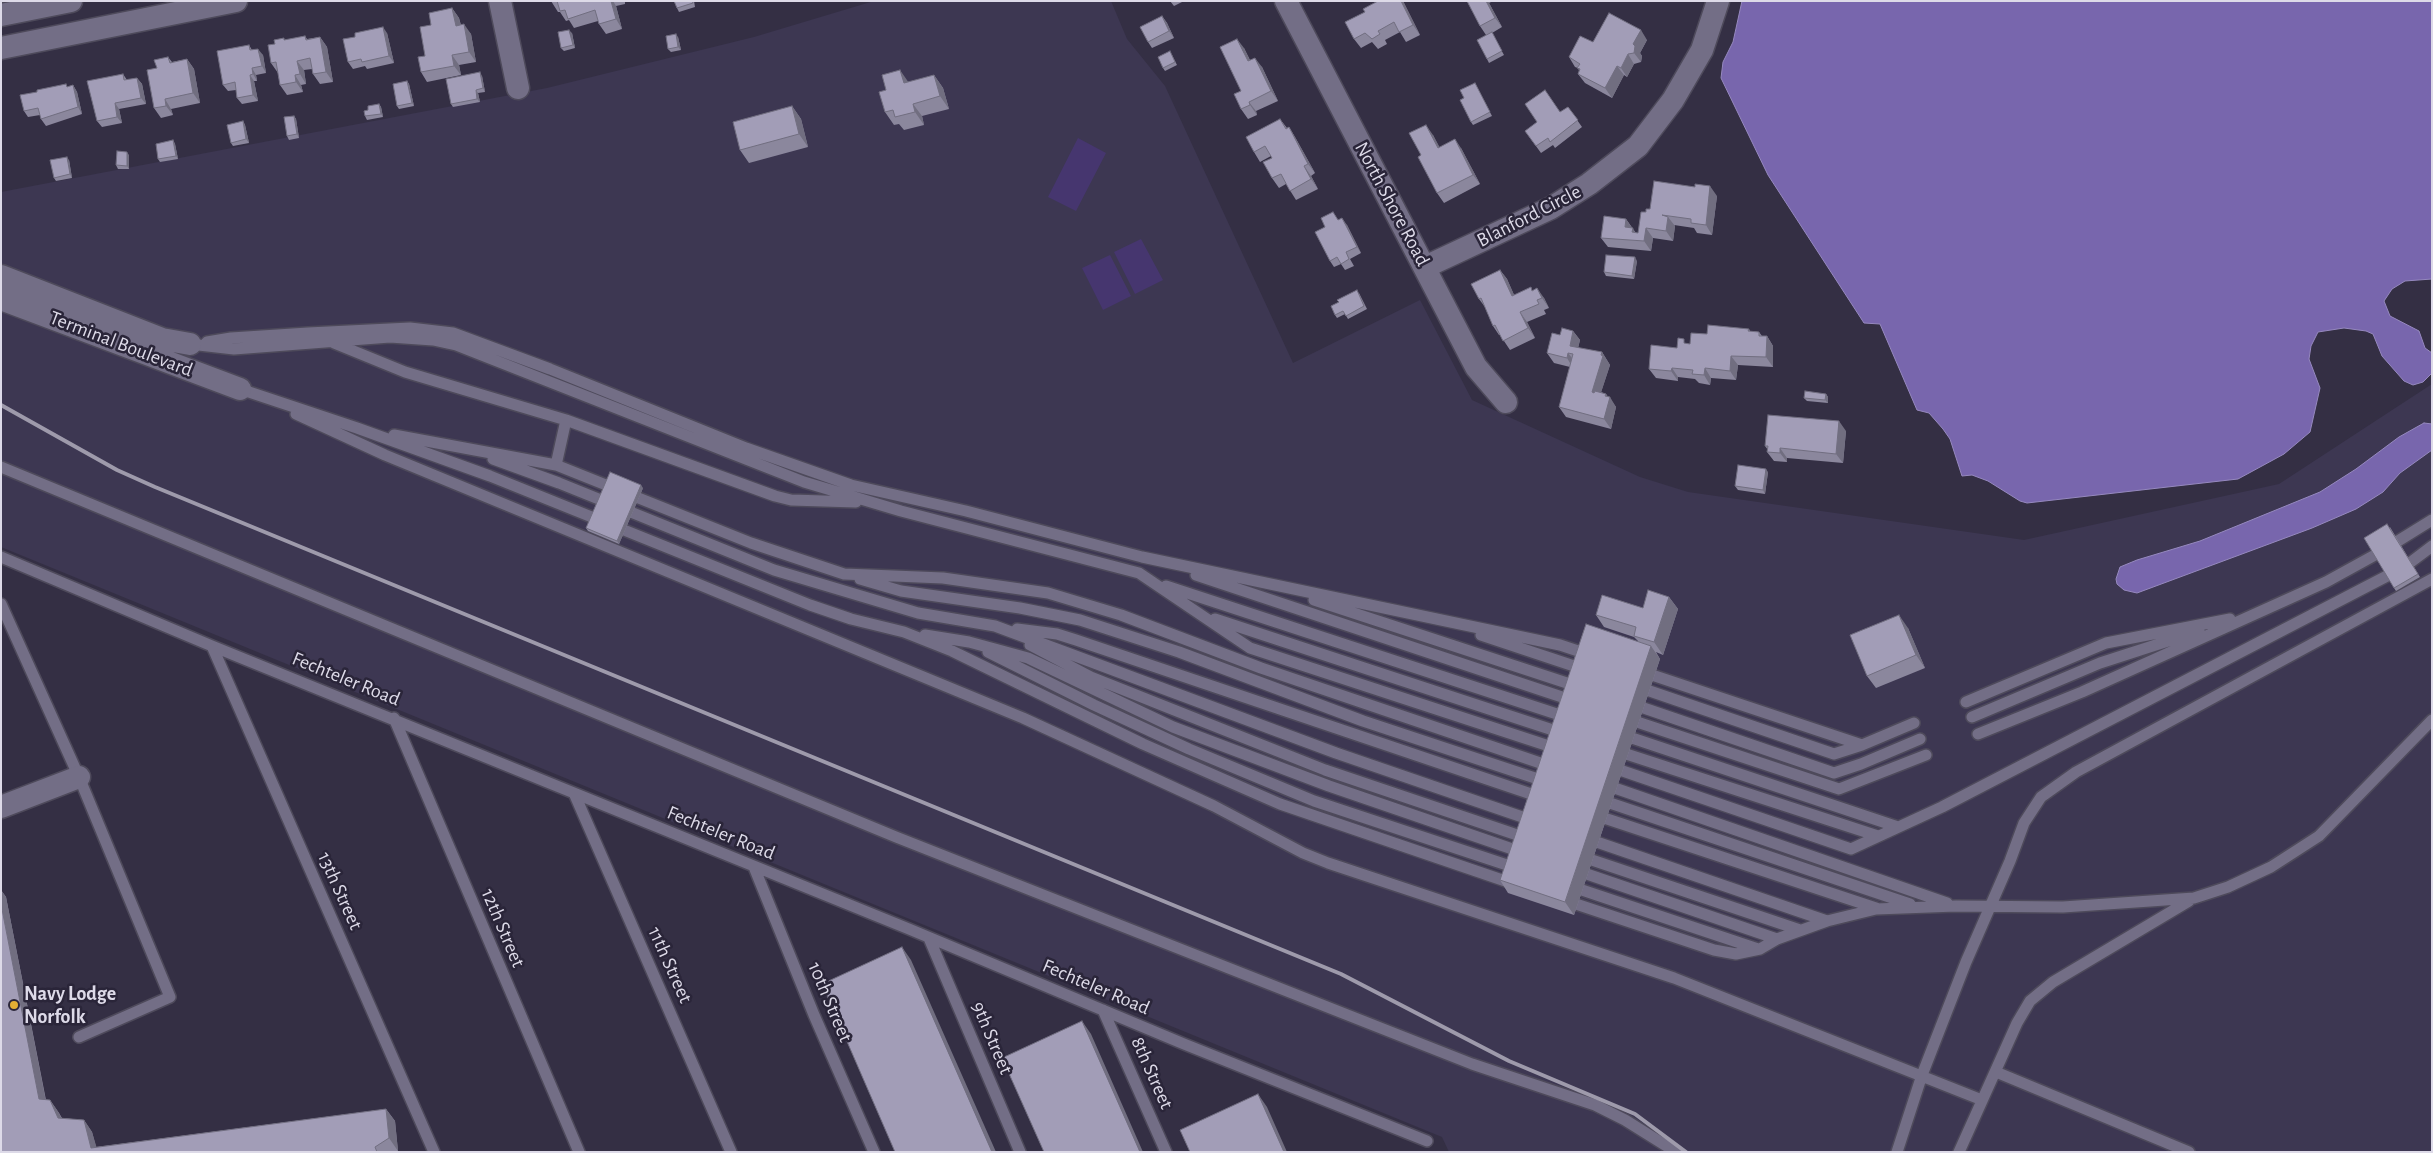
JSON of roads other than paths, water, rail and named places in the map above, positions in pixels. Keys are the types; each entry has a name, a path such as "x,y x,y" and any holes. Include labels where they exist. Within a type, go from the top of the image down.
{"street":[{"path":"1,15 71,1"},
{"path":"1,48 236,1"},
{"path":"500,1 518,88"},
{"name":"North Shore Road","path":"1286,1 1476,367 1506,402"},
{"name":"Blanford Circle","path":"1425,267 1551,208 1589,184 1638,146 1673,100 1702,50 1718,1"},
{"name":"Terminal Boulevard","path":"1,276 162,339 190,344"},
{"name":"Terminal Boulevard","path":"1,300 240,389"},
{"path":"1,806 79,777"}],"lane":[{"path":"190,344 231,338 401,328 430,329 453,333 477,340 746,448 820,475 1142,557 1560,645 1598,658"},
{"path":"190,344 234,349 397,338 433,340 456,345 767,469 870,502 1139,573 1250,648 1565,752"},
{"path":"331,342 405,372 566,420 775,496 791,500 870,502"},
{"path":"240,389 357,428 490,476 851,620 904,632 969,642 1028,658 1173,726 1329,786 1534,857"},
{"path":"240,389 386,455 1023,718 1214,806 1296,850 1328,864 1665,975 1982,1100"},
{"path":"556,464 566,420"},
{"path":"357,428 556,464 751,543 901,591 1020,608 1080,620 1179,652 1363,721 1560,787"},
{"path":"466,449 559,483 774,570 918,613 1057,634 1558,803"},
{"path":"1,467 896,837 1472,1064 1595,1105 1625,1120 1676,1152"},
{"path":"2398,541 2432,520"},
{"path":"2411,562 2432,546"},
{"path":"1978,734 2082,692 2249,615 2326,582 2374,555"},
{"name":"Fechteler Road","path":"1,557 212,646 394,718 1103,1010 1427,1141"},
{"path":"1142,557 1587,705"},
{"path":"844,574 943,578 1048,593 1121,615 1261,668 1560,770"},
{"path":"1593,761 1851,849 1951,803 2387,576"},
{"path":"1897,1152 1922,1075 1966,962 2024,824 2041,797 2055,785 2076,772 2432,579"},
{"path":"1152,582 1585,723"},
{"path":"1260,582 1587,690"},
{"path":"1,604 79,777 170,997 79,1037"},
{"path":"1200,614 1578,738"},
{"path":"1966,702 2106,643 2249,615"},
{"path":"1972,718 2100,664 2249,615"},
{"path":"1429,618 1596,673"},
{"path":"995,626 1336,754 1544,824"},
{"path":"995,626 1091,678 1325,770 1539,842"},
{"path":"904,632 952,651 1144,744 1280,804 1527,888"},
{"path":"969,642 1094,706 1189,749 1314,801 1528,872"},
{"name":"13th Street","path":"212,646 434,1152"},
{"path":"1627,667 1862,744"},
{"path":"1623,682 1834,754 1914,723"},
{"path":"1615,699 1834,773 1861,764 1920,739"},
{"path":"1615,714 1839,789 1926,755"},
{"name":"12th Street","path":"394,718 579,1152"},
{"path":"1959,1152 1996,1072 2016,1023 2030,1001 2040,992 2114,943 2194,898 2228,887 2271,867 2319,836 2432,720"},
{"path":"1613,732 1898,827"},
{"path":"1606,747 1878,836"},
{"path":"1588,779 1956,906"},
{"name":"11th Street","path":"574,793 731,1152"},
{"path":"1588,796 1916,906"},
{"path":"1577,809 1876,909"},
{"path":"1572,834 1827,921"},
{"path":"1567,851 1800,930"},
{"path":"1562,866 1777,939"},
{"name":"10th Street","path":"754,867 814,1015 874,1152"},
{"path":"1556,881 1760,949"},
{"path":"1555,897 1714,950 1736,954 1760,949 1777,939 1827,921 1876,909 1916,906 2063,908 2194,898"},
{"name":"9th Street","path":"929,938 1020,1152"},
{"name":"8th Street","path":"1103,1010 1166,1152"},
{"path":"1996,1072 2189,1152"}],"railway":[{"path":"1,405 117,470 155,487 1341,974 1509,1061 1635,1114 1686,1152"}],"place":[{"name":"Navy Lodge Norfolk","path":"14,1005"}]}
